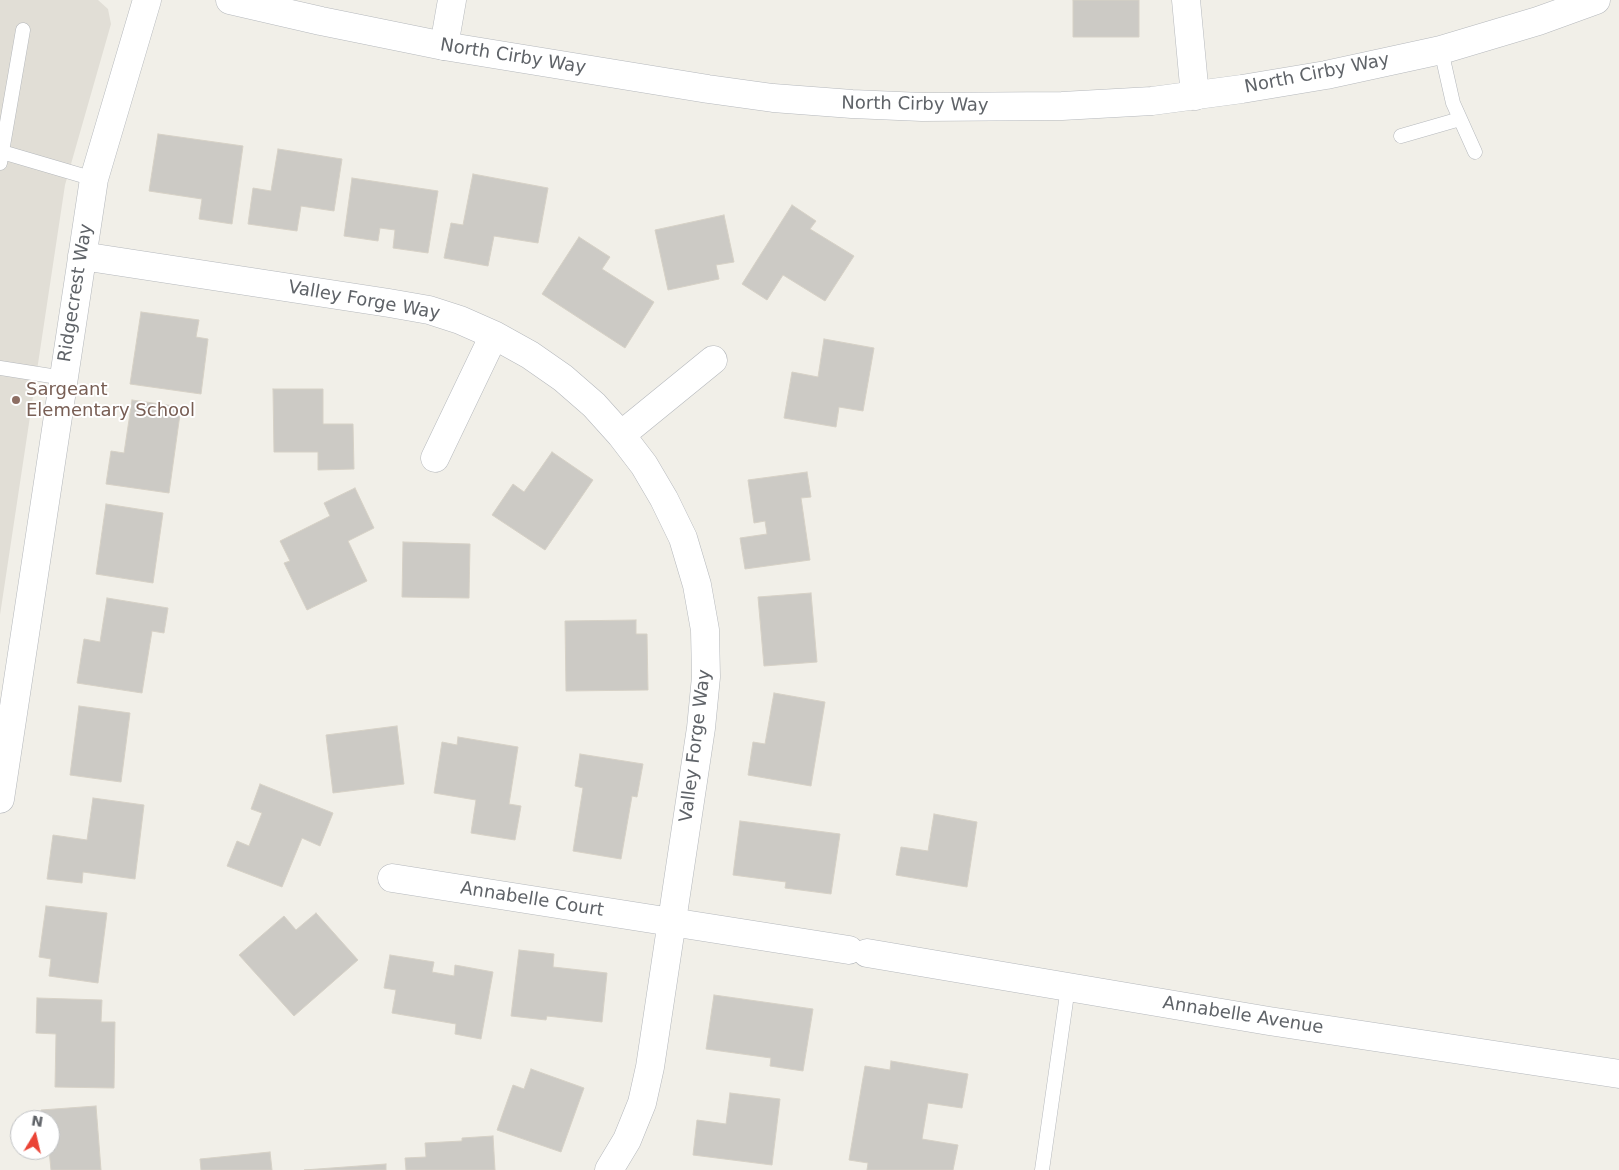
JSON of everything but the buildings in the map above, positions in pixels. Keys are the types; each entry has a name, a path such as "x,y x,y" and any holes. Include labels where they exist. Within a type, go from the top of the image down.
{"street":[{"name":"Ridgecrest Way","path":"0,800 94,179 147,0"},
{"name":"North Cirby Way","path":"230,0 444,46 708,89 773,98 922,107 1062,106 1152,101 1195,96 1326,75 1441,50 1538,21 1596,0"},
{"path":"444,46 452,0"},
{"path":"1186,0 1195,96"},
{"name":"Valley Forge Way","path":"82,256 429,310 460,320 494,335 530,355 563,378 594,405 621,435 644,465 664,499 683,538 697,585 705,630 706,677 701,728 650,1067 642,1103 627,1140 609,1170"},
{"path":"435,458 494,335"},
{"path":"621,435 713,360"},
{"name":"Annabelle Court","path":"392,878 672,922"},
{"name":"Annabelle Avenue","path":"672,922 858,951 1269,1021 1619,1074"}],"lane":[{"path":"24,30 1,157 94,179"},
{"path":"1441,50 1453,102 1474,152"},
{"path":"1401,136 1460,119"},
{"path":"0,368 64,378"},
{"path":"1042,1170 1068,987"}],"shaded area":[{"name":"Sargeant Elementary School","path":"0,0 98,0 108,9 111,24 65,185 0,615"}],"place":[{"name":"Sargeant Elementary School","path":"16,400"}]}
